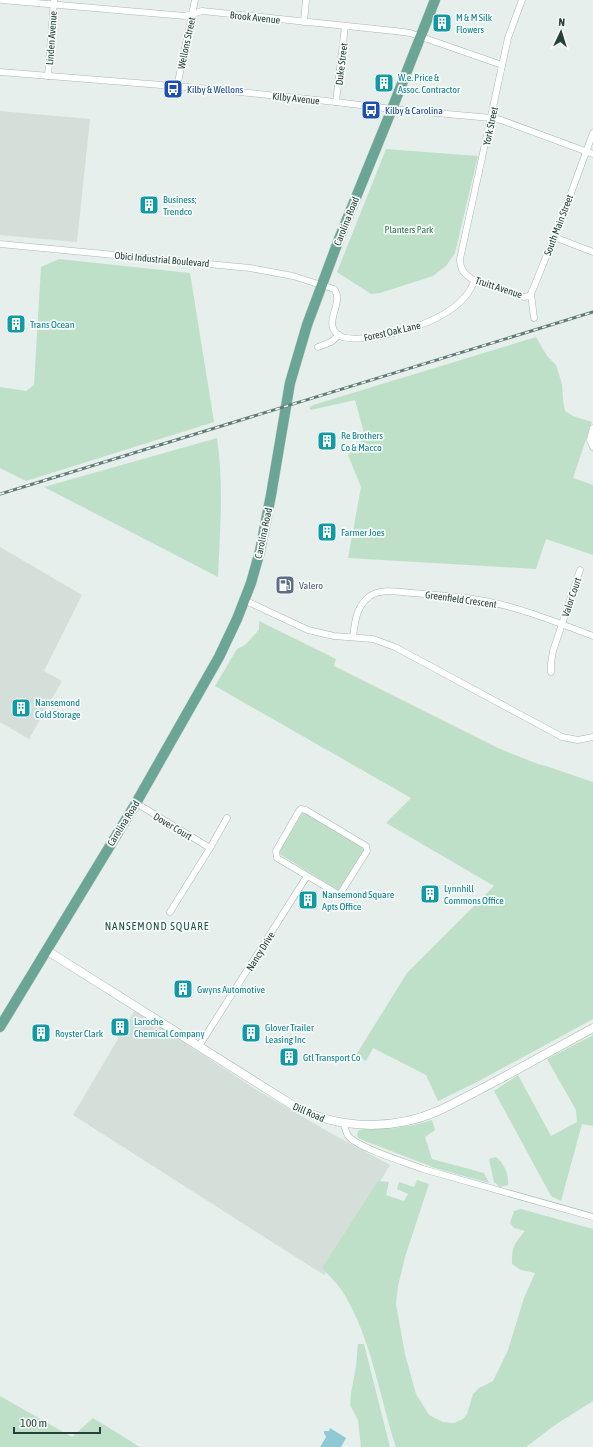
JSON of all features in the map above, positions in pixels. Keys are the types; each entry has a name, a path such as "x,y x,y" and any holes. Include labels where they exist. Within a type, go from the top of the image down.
{"main road":[{"name":"Carolina Road","path":"0,1027 136,803 219,657 244,600 259,556 265,530 290,382 307,325 355,198 435,0"}],"street":[{"name":"Brook Avenue","path":"2,0 54,2 185,16 202,11 396,31 473,54 502,65"},
{"name":"Wellons Street","path":"177,87 195,0"},
{"path":"304,22 306,0"},
{"name":"York Street","path":"462,253 508,38 522,0"},
{"name":"Linden Avenue","path":"48,76 54,2"},
{"name":"Duke Street","path":"336,102 345,26"},
{"name":"Kilby Avenue","path":"0,72 177,87 491,118 501,120 593,154"},
{"name":"South Main Street","path":"534,318 532,294 593,133"},
{"path":"554,237 593,252"},
{"name":"Obici Industrial Boulevard","path":"0,244 250,268 292,276 322,285"},
{"name":"Truitt Avenue","path":"462,253 460,259 462,269 470,278 524,297 532,294"},
{"name":"Forest Oak Lane","path":"339,335 343,338 371,338 420,325 442,315 463,300 476,280"},
{"path":"318,347 331,342 339,335 333,329 332,324 334,309 338,298 337,294 334,289 322,285"},
{"path":"593,428 590,440 593,447"},
{"name":"Valor Court","path":"551,672 550,663 553,651 580,570"},
{"name":"Greenfield Crescent","path":"353,637 355,620 364,602 374,594 386,592 439,595 486,601 504,605 593,636"},
{"path":"244,600 308,630 334,636 374,640 395,647 562,737 578,740 593,737"},
{"name":"Dover Court","path":"136,803 210,848"},
{"path":"304,809 366,846 367,849 367,852 340,894 307,876 277,858 275,855 299,811 304,809"},
{"path":"170,912 227,818"},
{"name":"Nancy Drive","path":"199,1046 307,876"},
{"name":"Dill Road","path":"46,950 297,1108 323,1119 344,1124 390,1124 406,1121 437,1111 593,1028"},
{"path":"344,1124 347,1134 357,1143 396,1159 423,1169 593,1217"}],"shaded area":[{"path":"0,111 90,119 77,242 0,235"},
{"path":"0,547 82,595 44,671 62,681 29,739 0,722"},
{"path":"135,1010 260,1092 327,1131 390,1165 324,1275 73,1115"}],"green space":[{"name":"Planters Park","path":"386,149 478,156 455,253 446,266 433,276 380,293 371,294 337,272"},
{"path":"59,259 190,273 214,422 26,481 0,468 0,387 26,391 34,385 41,267"},
{"path":"536,337 547,356 556,365 562,384 565,411 573,416 592,422 573,478 593,485 593,555 546,539 536,569 348,558 361,487 348,455 361,441 364,433 355,400 311,410 309,408 313,405"},
{"path":"217,438 221,490 218,577 44,487"},
{"path":"259,621 336,659 334,666 500,749 538,764 593,782 593,1019 477,1082 438,1101 426,1075 373,1048 366,1061 356,1055 407,973 494,886 386,823 411,798 215,686 237,649 245,645 257,632 259,629"},
{"path":"303,812 365,849 339,891 278,853"},
{"path":"593,1035 593,1126 582,1124 561,1201 551,1196 494,1091 518,1075 551,1136 577,1122 576,1110 547,1059"},
{"path":"432,1120 435,1130 425,1137 432,1159 484,1173 489,1183 435,1168 358,1138 357,1133 359,1130 396,1128"},
{"path":"496,1157 501,1162 508,1177 508,1185 500,1187 494,1182 489,1159"},
{"path":"417,1180 429,1184 405,1257 398,1286 396,1304 405,1354 416,1394 429,1415 443,1422 454,1423 463,1419 467,1414 473,1394 479,1388 493,1381 508,1350 524,1298 535,1273 521,1270 512,1264 512,1253 514,1246 525,1231 514,1228 510,1223 514,1211 521,1209 593,1229 593,1401 555,1425 526,1447 396,1447 362,1330 342,1291 322,1268 378,1181 389,1182 386,1195 404,1201 408,1194 397,1189 399,1182 414,1187"},
{"path":"358,1344 364,1344 390,1447 361,1447 358,1420 350,1405"},
{"path":"0,1396 72,1437 93,1418 140,1447 0,1447"}],"water":[{"path":"330,1428 346,1438 341,1447 320,1447 326,1437 324,1431 329,1431"}],"railway":[{"path":"0,494 593,312"}],"place":[{"name":"M & M Silk Flowers","path":"442,23"},
{"name":"W.e. Price & Assoc. Contractor","path":"384,83"},
{"name":"Kilby & Wellons","path":"173,89"},
{"name":"Kilby & Carolina","path":"371,110"},
{"name":"Business; Trendco","path":"149,205"},
{"name":"Trans Ocean","path":"16,324"},
{"name":"Re Brothers Co & Macco","path":"327,441"},
{"name":"Farmer Joes","path":"327,532"},
{"name":"Valero","path":"285,585"},
{"name":"Nansemond Cold Storage","path":"21,708"},
{"name":"Lynnhill Commons Office","path":"430,894"},
{"name":"Nansemond Square Apts Office","path":"308,900"},
{"name":"Gwyns Automotive","path":"183,989"},
{"name":"Laroche Chemical Company","path":"120,1027"},
{"name":"Royster Clark","path":"41,1033"},
{"name":"Glover Trailer Leasing Inc","path":"251,1033"},
{"name":"Gtl Transport Co","path":"289,1057"}],"district":[{"name":"NANSEMOND SQUARE","path":"157,926"}]}
